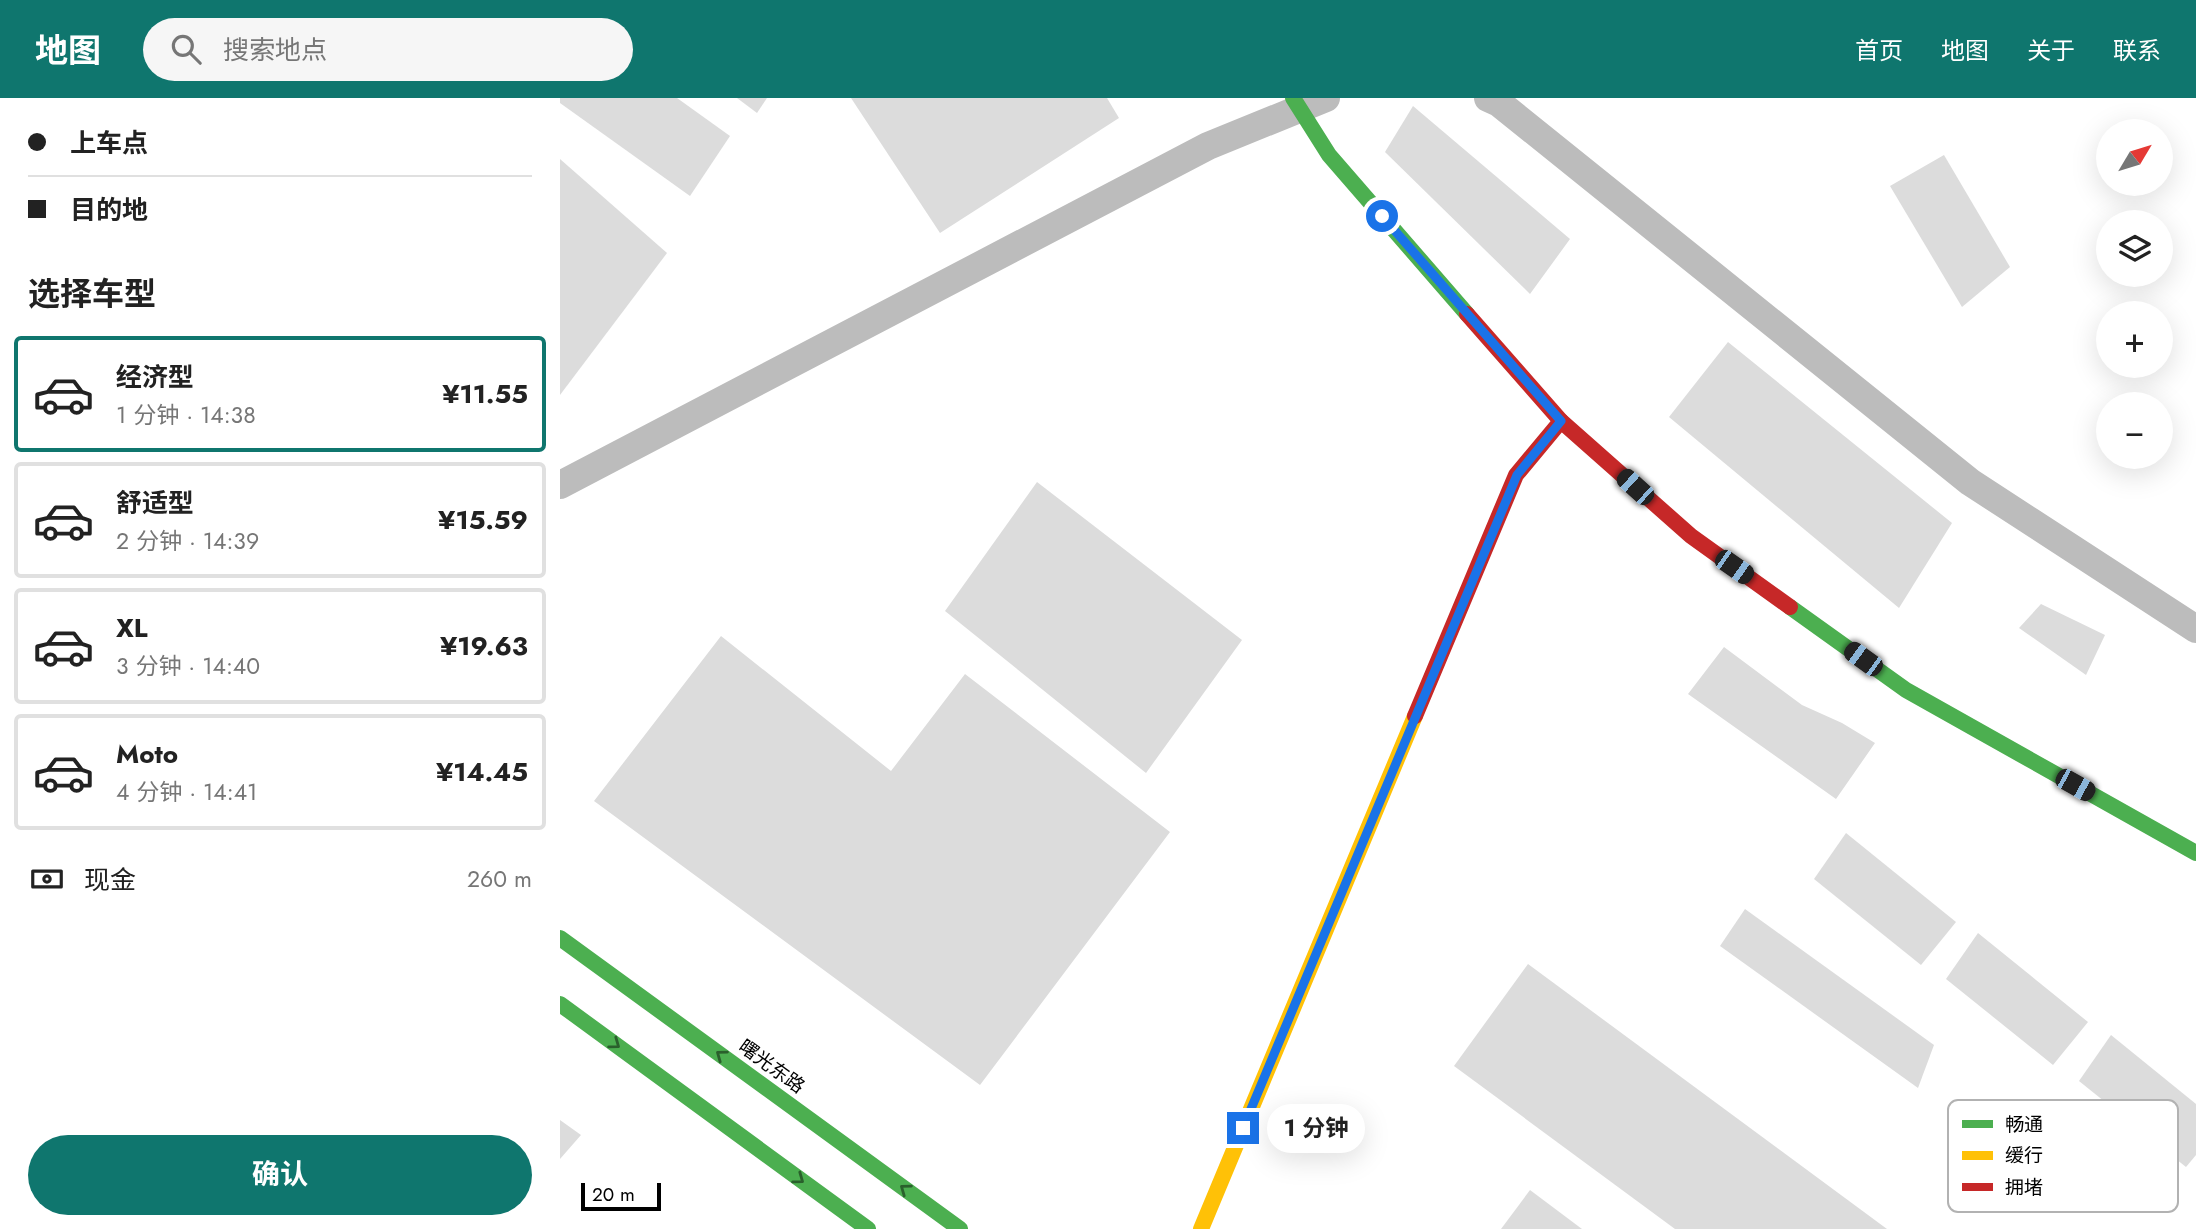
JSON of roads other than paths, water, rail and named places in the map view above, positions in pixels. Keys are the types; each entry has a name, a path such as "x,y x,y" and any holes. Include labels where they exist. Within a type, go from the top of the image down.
{"main road":[{"path":"1293,98 1329,155 1561,421 1690,536 1906,690 2196,853"},
{"path":"1201,1229 1517,475 1561,421"},
{"name":"曙光东路","path":"560,938 960,1229"},
{"path":"560,1004 867,1229"}],"waterway":[{"path":"560,485 1208,146 1326,98"},
{"path":"1488,98 1499,103 1970,482 2196,629"}]}
